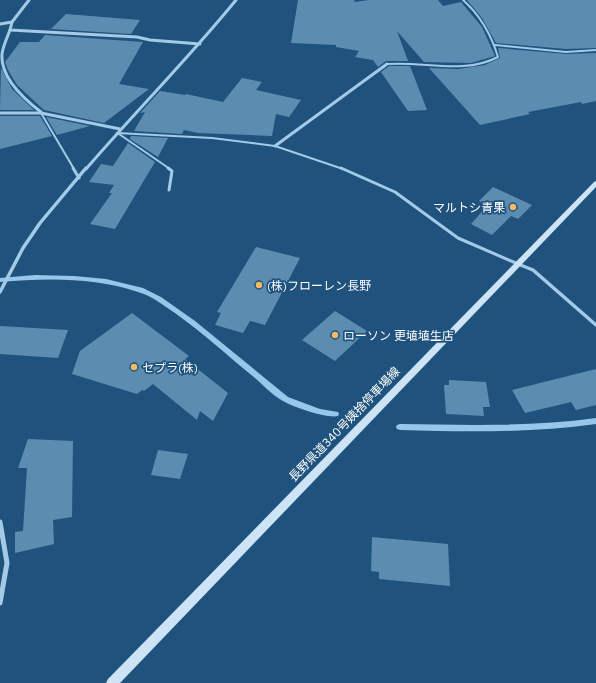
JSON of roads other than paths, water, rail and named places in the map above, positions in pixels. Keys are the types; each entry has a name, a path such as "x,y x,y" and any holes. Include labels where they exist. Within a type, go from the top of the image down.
{"main road":[{"name":"長野県道340号姨捨停車場線","path":"112,683 596,183"}],"street":[{"path":"28,0 12,22 2,52 2,59 5,73 10,82 41,113"},
{"path":"0,292 23,248 40,223 120,128 200,44 236,0"},
{"path":"0,24 12,22"},
{"path":"10,30 137,37 150,40 200,44"},
{"path":"275,146 387,64"},
{"path":"0,113 41,113 120,128"},
{"path":"518,264 533,270 596,325"},
{"path":"0,522 7,562 0,603"}],"lane":[{"path":"387,64 398,62 443,67 489,63 498,57 495,45 479,14 463,0"},
{"path":"495,45 566,52 596,50"},
{"path":"41,113 79,178"},
{"path":"117,133 194,139 212,138 275,146 331,164 387,188 458,238 518,264"},
{"path":"117,133 172,171 169,190"}],"waterway":[{"path":"0,280 35,277 74,278 106,281 141,290 159,299 193,323 285,399 320,412 335,414"},
{"path":"400,427 523,428 547,427 596,421"}],"place":[{"name":"マルトシ青果","path":"513,207"},
{"name":"(株)フローレン長野","path":"259,285"},
{"name":"ローソン 更埴埴生店","path":"335,335"},
{"name":"セプラ(株)","path":"134,367"}]}
